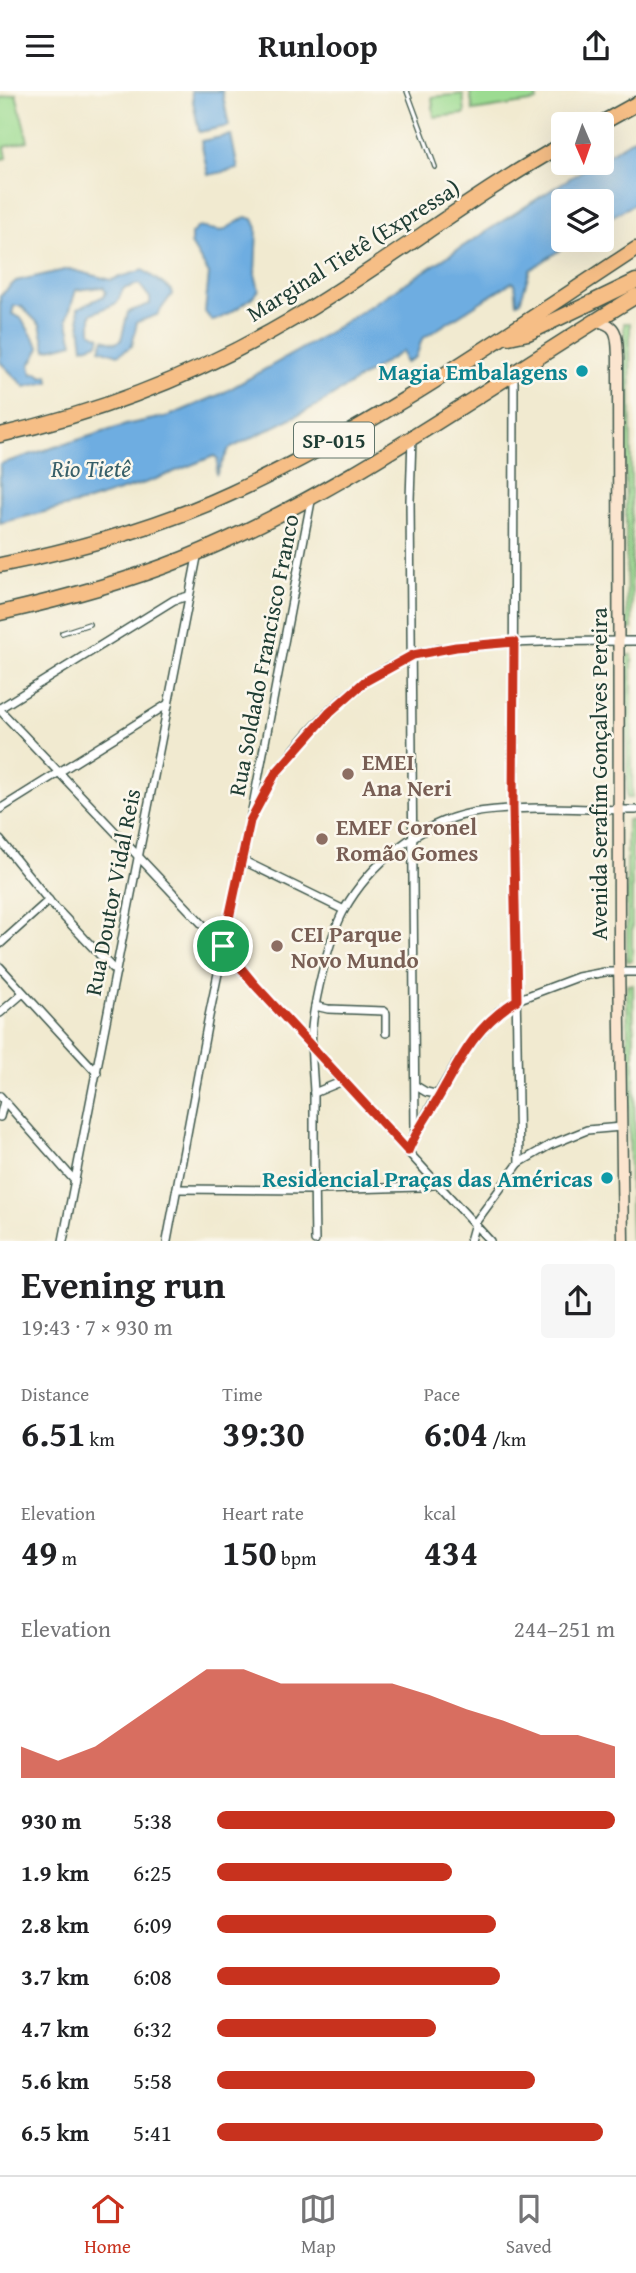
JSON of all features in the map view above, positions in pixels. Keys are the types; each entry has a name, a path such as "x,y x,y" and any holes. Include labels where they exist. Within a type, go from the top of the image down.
{"highway":[{"path":"614,116 636,104"},
{"name":"Marginal Tietê (Expressa)","path":"0,435 71,417 166,383 290,321 551,152"},
{"name":"SP-015","path":"0,565 43,557 126,534 231,494 315,452 497,340 636,249"},
{"path":"497,340 527,333 636,281"},
{"path":"0,613 106,586 198,552 313,496 636,296"}],"main road":[{"name":"Avenida Serafim Gonçalves Pereira","path":"595,321 611,325 617,337 623,1241"}],"street":[{"path":"514,371 513,808 519,1163"},
{"path":"412,437 410,500 415,1133"},
{"name":"Rua Soldado Francisco Franco","path":"167,1241 313,496"},
{"name":"Rua Doutor Vidal Reis","path":"63,1241 198,552"},
{"path":"189,596 174,600 0,709 223,946 255,985 490,1241"},
{"path":"250,821 275,774 330,712 364,682 413,655 514,642 636,641"},
{"path":"0,809 168,704"},
{"path":"314,1241 312,1047 315,1006 330,946 344,911 385,860 432,825 470,814 513,808 636,810"},
{"path":"0,840 49,900 116,972"},
{"path":"242,860 344,911"},
{"path":"0,944 49,900"},
{"path":"0,967 97,1073"},
{"path":"408,1151 415,1133 440,1095 458,1060 470,1042 498,1012 517,1000 578,977 620,971 636,972"},
{"path":"0,1013 23,993"},
{"path":"315,1006 384,1011 386,1033"},
{"path":"314,1093 343,1081"},
{"path":"416,1086 426,1092 440,1095"},
{"path":"2,1098 74,1180"},
{"path":"0,1117 2,1098"},
{"path":"470,1241 475,1223 519,1163 550,1145 587,1130 621,1126"},
{"path":"177,1189 314,1190 420,1187 438,1184"}],"lane":[{"path":"407,91 435,167"},
{"path":"62,633 89,624"}],"green space":[{"path":"470,91 535,91 537,101 473,111"},
{"path":"16,94 28,141 5,147 7,158 0,159 0,98"},
{"path":"463,94 465,114 434,117 432,97"},
{"path":"624,323 630,323 632,629 627,629"},
{"path":"627,655 632,655 632,798 627,798"},
{"path":"627,820 632,820 632,961 627,961"},
{"path":"627,985 633,985 636,1241 631,1240"}],"water":[{"path":"191,91 222,91 229,126 199,132"},
{"path":"231,135 238,169 208,175 201,141"},
{"name":"Rio Tietê","path":"636,137 636,203 614,215 614,189 553,189 575,175 614,175 614,151"},
{"name":"Rio Tietê","path":"551,190 551,252 557,252 530,270 520,302 517,303 515,283 512,282 422,339 416,357 405,363 403,351 318,405 229,449 216,475 218,459 214,456 151,481 85,502 0,523 0,464 129,424 169,416 221,394 315,341"},
{"path":"246,217 253,219 257,228 255,274 259,290 237,308 212,321 205,312 209,274 191,244 191,234 198,227 222,231"},
{"path":"69,269 111,280 143,270 170,289 172,294 157,315 137,322 132,346 118,355 100,349 104,339 116,343 121,340 128,312 150,304 150,298 139,284 123,289 117,303 91,314 91,332 100,337 98,343 83,348 78,308 104,296 106,292 103,287 76,290 67,319 73,343 46,350 40,325 21,306 14,306 12,314 21,318 40,348 30,365 32,374 37,373 43,377 48,375 49,382 25,387 0,362 0,296 16,281"}],"place":[{"name":"Magia Embalagens","path":"582,371"},
{"name":"EMEI Ana Neri","path":"348,774"},
{"name":"EMEF Coronel Romão Gomes","path":"322,839"},
{"name":"CEI Parque Novo Mundo","path":"277,946"},
{"name":"Residencial Praças das Américas","path":"607,1178"}],"route":[{"path":"514,642 513,808 517,1000 498,1012 470,1042 415,1133 408,1151 255,985 223,946 250,821 286,759 330,712 364,682 413,655 456,647 514,642"}]}
